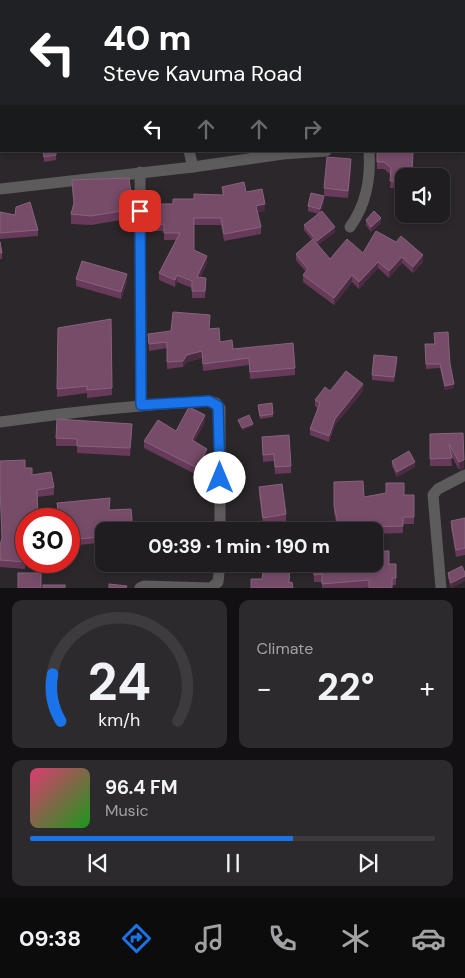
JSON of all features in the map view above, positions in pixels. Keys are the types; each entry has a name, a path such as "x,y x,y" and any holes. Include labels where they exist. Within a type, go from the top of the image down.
{"street":[{"path":"189,152 192,167"},
{"path":"0,189 312,152"},
{"path":"350,227 358,217 365,199 369,182 370,152"},
{"path":"140,172 141,405"},
{"path":"0,422 78,411 141,405 209,401 216,404 220,408 220,522"},
{"path":"441,588 433,495 438,489 465,475"},
{"path":"140,588 211,588 218,582 219,572"}],"building":[{"path":"43,152 56,152 56,155 44,157"},
{"path":"377,152 413,152 412,168 395,168 395,181 390,181 391,168 384,162 377,162"},
{"path":"327,157 351,159 348,191 324,188"},
{"path":"129,178 133,209 91,216 71,214 74,203 72,180"},
{"path":"244,182 246,192 262,189 265,204 256,206 261,227 224,234 221,218 194,218 194,250 207,256 197,277 206,278 205,291 192,291 192,281 177,275 175,280 159,273 180,233 164,233 164,224 155,225 155,204 173,204 173,199 194,199 194,194 224,195 222,187"},
{"path":"311,193 324,196 320,209 308,206"},
{"path":"30,202 38,230 0,233 0,212 15,215 16,207"},
{"path":"322,211 335,227 317,241 304,225"},
{"path":"374,211 381,218 371,227 366,220"},
{"path":"376,231 396,242 401,236 423,255 413,267 402,257 389,271 378,262 359,282 352,275 334,298 303,275 308,269 296,254 313,239 330,259 347,239 363,253"},
{"path":"82,261 127,274 121,292 76,279"},
{"path":"173,312 210,315 209,329 219,328 220,342 232,340 233,349 293,343 295,368 250,372 249,358 203,364 202,351 187,355 183,361 167,362 167,342 149,344 148,334 171,331"},
{"path":"111,319 112,388 87,390 87,386 57,389 58,328"},
{"path":"448,332 450,364 454,384 445,386 440,364 426,364 425,344 435,344 434,333"},
{"path":"374,355 397,357 394,377 372,375"},
{"path":"346,371 363,384 335,419 329,436 310,429 320,403 315,400 325,387 330,391"},
{"path":"272,403 273,414 260,416 258,405"},
{"path":"189,407 205,415 192,440 207,449 197,468 144,441 158,420 176,431"},
{"path":"249,415 253,424 242,428 238,420"},
{"path":"57,419 132,424 130,448 77,446 77,439 56,438"},
{"path":"463,433 464,460 459,462 449,444 452,458 430,459 430,434"},
{"path":"289,435 291,466 275,467 274,454 263,455 262,437"},
{"path":"409,451 415,462 397,472 392,461"},
{"path":"25,460 25,468 32,468 32,475 51,472 54,487 37,490 38,508 15,508 15,561 0,560 2,538 0,461"},
{"path":"363,481 364,497 386,493 386,483 404,483 404,495 414,495 414,517 403,517 403,526 383,527 383,522 338,522 334,506 334,482"},
{"path":"282,484 286,514 263,518 259,487"},
{"path":"110,498 109,510 131,509 132,522 95,522 95,537 80,539 80,508 58,508 57,503"},
{"path":"465,518 465,548 456,550 451,521"},
{"path":"383,551 389,551 389,564 396,564 396,578 392,578 392,588 369,588 369,580 322,584 322,574 314,575 314,572 383,572"},
{"path":"462,566 465,576 451,583 448,573"},
{"path":"263,572 290,572 289,583 292,582 293,588 251,588 251,579 262,579"},
{"path":"18,573 41,573 41,588 18,588"},
{"path":"109,584 127,586 126,588 109,588"},
{"path":"43,585 65,585 65,588 43,588"}],"route":[{"path":"140,211 141,405 209,401 216,404 220,408 220,478"}]}
